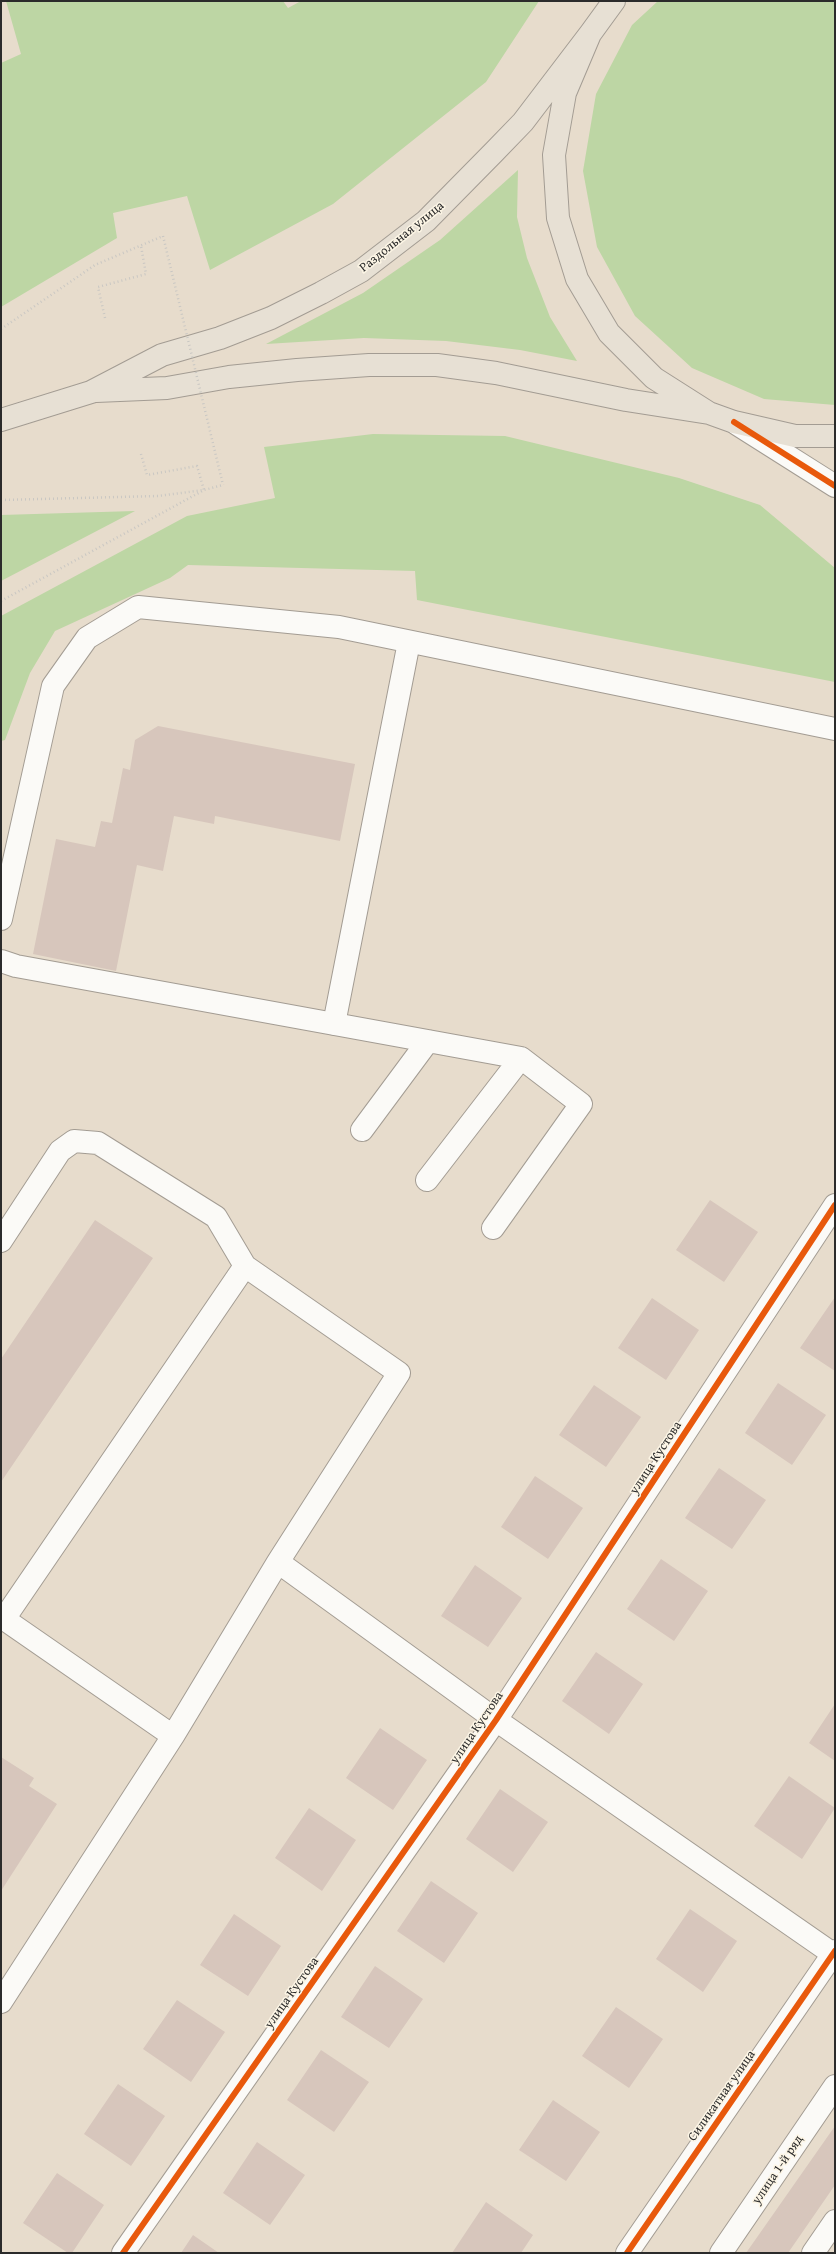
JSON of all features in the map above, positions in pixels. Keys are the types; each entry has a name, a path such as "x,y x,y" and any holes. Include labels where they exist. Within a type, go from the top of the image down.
{"main road":[{"path":"613,1 590,34 565,93 554,155 558,218 577,279 610,333 654,378 710,413 734,422 795,436 835,436"},
{"name":"Раздольная улица","path":"1,420 91,392 162,354 220,338 270,318 321,293 372,262 426,220 523,122 590,34"},
{"name":"Раздольная улица","path":"91,392 167,388 229,377 297,370 369,365 437,365 496,372 626,400 710,413"}],"street":[{"path":"734,422 835,486"},
{"path":"1,919 53,686 86,638 138,607 339,627 835,730"},
{"path":"334,1024 409,642"},
{"path":"1,961 16,966 521,1058 580,1104 493,1228"},
{"path":"362,1130 428,1041"},
{"path":"427,1180 521,1058"},
{"path":"1,1241 60,1151 74,1141 98,1143 216,1217 245,1266 399,1373 278,1562 173,1736 1,2002"},
{"name":"улица Кустова","path":"123,2253 496,1720 835,1205"},
{"path":"173,1736 2,1619 245,1266"},
{"path":"278,1562 496,1720 834,1952"},
{"name":"Силикатная улица","path":"627,2253 834,1952"},
{"name":"улица 1-й ряд","path":"720,2253 835,2086"},
{"path":"813,2253 835,2221"}],"path":[{"path":"1,329 95,265 163,236 223,485 204,490 158,496 1,500"},
{"path":"105,318 98,287 146,274 141,246"},
{"path":"141,454 147,475 197,466 204,490"},
{"path":"1,601 204,490"}],"green space":[{"path":"6,1 283,1 288,8 301,1 539,1 486,82 333,204 210,270 187,196 113,213 117,238 1,307 1,63 21,54"},
{"path":"658,1 835,1 835,405 764,399 692,368 635,316 597,247 583,171 596,94 632,25"},
{"path":"518,170 517,217 527,258 550,317 577,361 520,350 446,341 364,338 266,344 363,293 440,240"},
{"path":"373,434 505,436 679,478 760,505 835,568 835,682 417,600 415,571 188,565 170,578 55,631 30,673 5,740 1,741 1,616 187,516 275,498 264,447"},
{"path":"135,511 1,581 1,515"}],"building":[{"path":"158,726 355,764 340,841 215,816 214,824 174,816 163,871 137,865 116,971 33,954 56,839 95,847 101,821 112,823 123,768 130,770 135,740"},
{"path":"710,1200 758,1232 724,1282 676,1250"},
{"path":"95,1220 153,1258 1,1482 1,1359"},
{"path":"835,1297 835,1371 800,1348"},
{"path":"652,1298 699,1330 666,1380 618,1348"},
{"path":"778,1383 826,1415 792,1465 745,1433"},
{"path":"594,1385 641,1417 606,1467 559,1435"},
{"path":"719,1468 766,1500 732,1549 685,1518"},
{"path":"535,1476 583,1508 548,1559 501,1527"},
{"path":"661,1559 708,1591 674,1641 627,1609"},
{"path":"475,1565 522,1598 488,1647 441,1616"},
{"path":"596,1652 643,1684 609,1734 562,1701"},
{"path":"835,1704 835,1761 809,1743"},
{"path":"380,1728 427,1760 393,1810 346,1778"},
{"path":"1,1757 34,1778 29,1786 57,1804 1,1891"},
{"path":"789,1776 835,1808 802,1859 754,1826"},
{"path":"500,1789 548,1822 513,1872 466,1839"},
{"path":"309,1808 356,1840 322,1891 275,1858"},
{"path":"431,1881 478,1913 444,1963 397,1931"},
{"path":"690,1909 737,1941 703,1992 656,1959"},
{"path":"234,1914 281,1946 248,1996 200,1965"},
{"path":"375,1966 423,1999 389,2048 341,2017"},
{"path":"177,2000 225,2032 191,2082 143,2049"},
{"path":"616,2007 663,2039 629,2088 582,2056"},
{"path":"321,2050 369,2082 334,2132 287,2100"},
{"path":"118,2084 165,2116 131,2166 84,2134"},
{"path":"553,2100 600,2132 566,2181 519,2150"},
{"path":"835,2126 835,2185 788,2253 746,2253"},
{"path":"257,2142 305,2175 270,2225 223,2193"},
{"path":"57,2173 104,2205 72,2253 68,2253 23,2223"},
{"path":"486,2202 533,2235 521,2253 452,2253"},
{"path":"193,2235 219,2253 181,2253"}],"cycle path":[{"path":"734,422 835,486"},
{"path":"123,2253 496,1720 835,1205"},
{"path":"627,2253 835,1951"}]}
